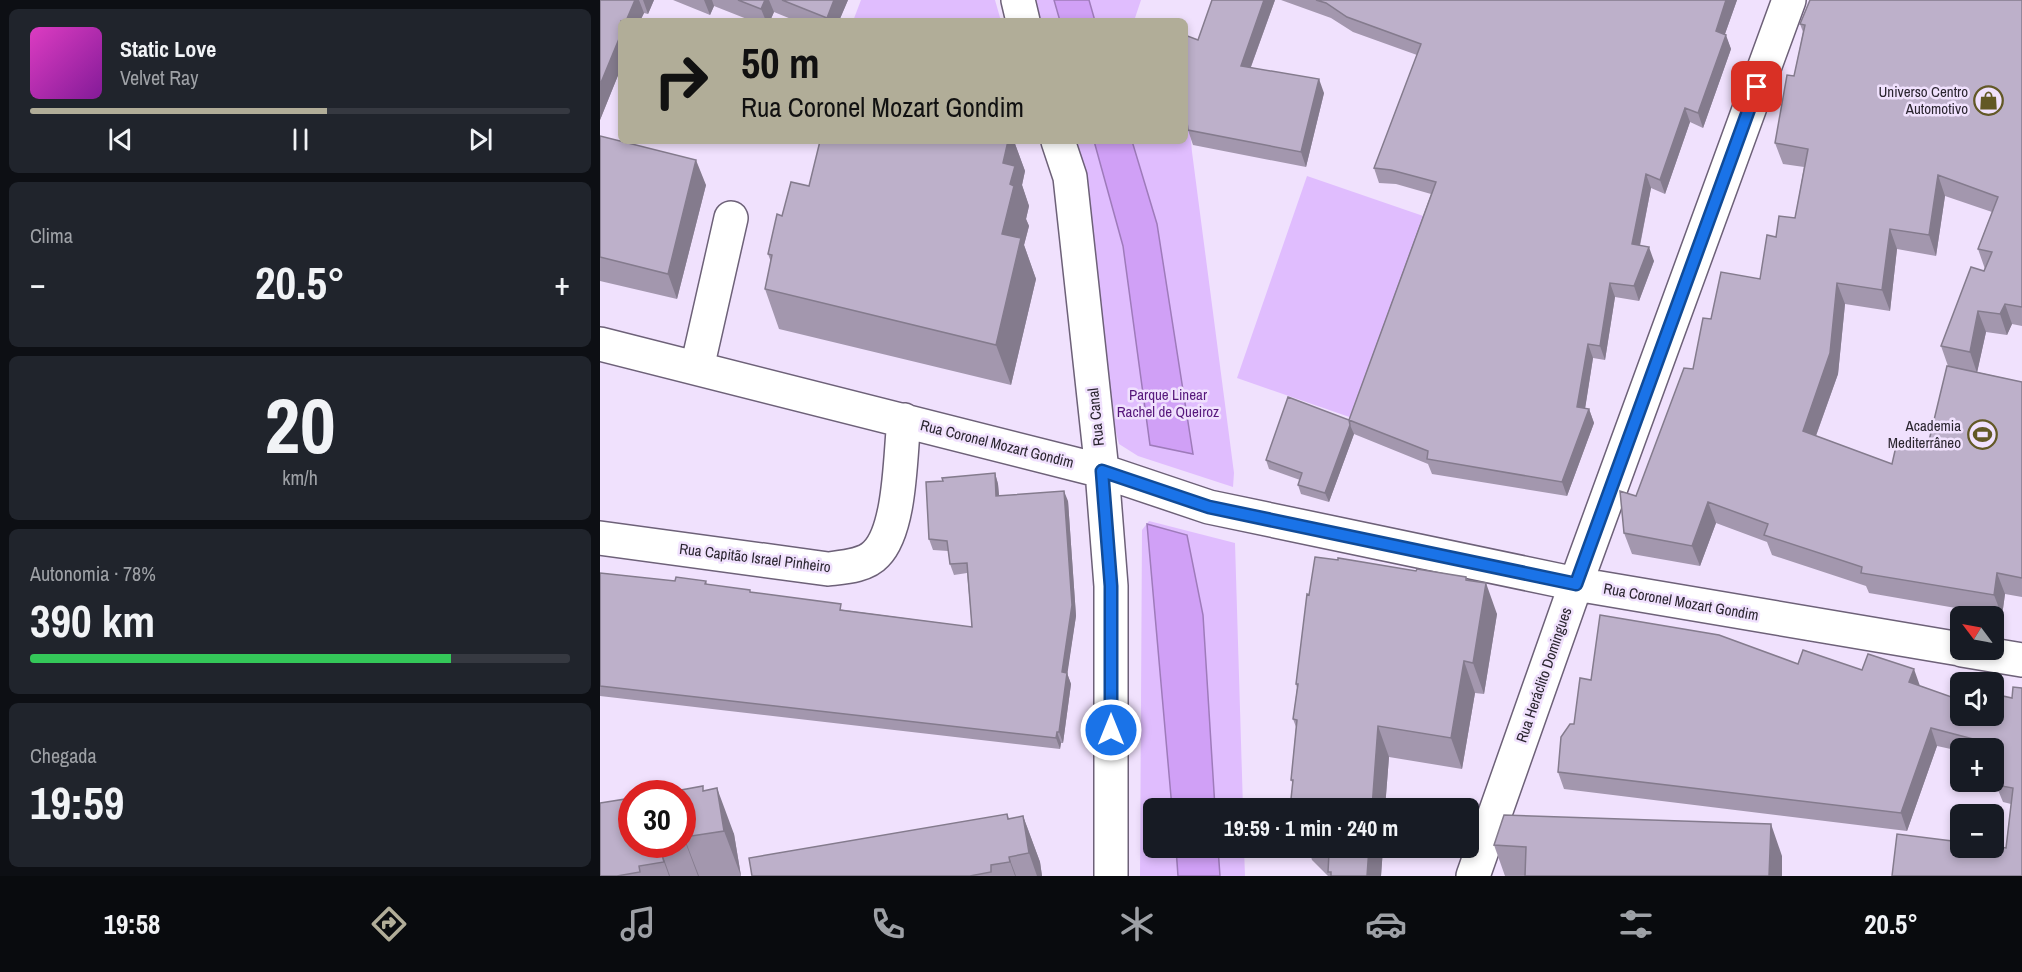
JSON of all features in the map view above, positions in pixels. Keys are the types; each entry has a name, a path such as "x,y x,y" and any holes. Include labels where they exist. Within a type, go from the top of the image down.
{"street":[{"path":"1018,0 1022,18"},
{"name":"Rua Heráclito Domingues","path":"1473,876 1576,584 1789,0"},
{"name":"Rua Canal","path":"1059,144 1070,177 1102,471 1111,586 1111,876"},
{"path":"697,368 731,218"},
{"name":"Rua Coronel Mozart Gondim","path":"600,344 1102,471 1209,507 1576,584 1950,647"},
{"name":"Rua Capitão Israel Pinheiro","path":"600,538 828,569 856,565 876,556 888,538 895,510 904,420"},
{"name":"Rua Coronel Mozart Gondim","path":"2004,657 2022,660"}],"green space":[{"path":"861,0 995,0 1000,18 854,18"},
{"path":"1036,0 1141,0 1135,18 1040,18"},
{"name":"Parque Linear Rachel de Queiroz","path":"1188,107 1234,473 1233,487 1138,456 1119,444 1111,413 1073,144 1188,144"},
{"path":"1307,176 1432,219 1361,421 1237,378"},
{"path":"1149,521 1235,543 1243,798 1143,798 1143,858 1244,858 1245,876 1140,876 1142,530"}],"shaded area":[{"path":"1054,0 1089,0 1094,18 1059,18"},
{"path":"1095,144 1133,144 1157,224 1193,454 1150,445 1123,246"},
{"path":"1147,524 1187,535 1203,615 1214,798 1171,798"},
{"path":"1177,858 1219,858 1220,876 1178,876"}],"building":[{"path":"600,0 635,0 627,18 618,18 618,41 600,85"},
{"path":"738,0 765,0 761,9"},
{"path":"782,0 834,0 827,18"},
{"path":"1212,0 1264,0 1241,66 1319,79 1301,152 1188,130 1188,36 1198,40"},
{"path":"1316,0 1726,0 1716,31 1726,35 1698,113 1685,108 1660,180 1646,174 1632,244 1649,247 1634,286 1610,283 1600,346 1588,344 1577,407 1589,409 1562,482 1427,459 1428,451 1349,420 1436,182 1374,168 1421,44 1347,17 1326,3"},
{"path":"1810,0 2022,0 2022,307 2005,304 2000,314 1978,311 1970,352 1941,346 1971,267 1984,271 1992,252 1978,249 1998,197 1938,175 1929,235 1890,229 1882,290 1837,283 1830,353 1803,431 1892,464 1897,442 1927,449 1947,366 2022,382 2022,578 1997,573 1994,595 1861,573 1862,567 1764,535 1768,524 1708,502 1692,546 1624,533 1620,491 1636,496 1684,368 1693,369 1703,318 1711,319 1721,272 1760,279 1767,235 1776,237 1779,216 1795,218 1808,149 1775,143 1787,75 1794,76 1805,25 1800,24"},
{"path":"600,136 618,140 618,144 632,144 696,160 668,274 600,257"},
{"path":"819,144 1007,144 1003,163 1015,166 1010,184 1014,186 1002,234 1021,238 996,345 765,289 772,255 768,254 777,214 782,216 791,182 809,186"},
{"path":"1288,397 1349,420 1350,425 1325,493 1298,485 1302,473 1266,460"},
{"path":"995,473 996,496 1064,491 1072,605 1062,672 1067,673 1059,732 1056,738 600,686 600,573 675,581 676,577 706,581 705,584 750,590 750,592 841,604 840,610 972,627 967,563 950,564 947,541 929,539 926,482 943,481 942,478"},
{"path":"1315,557 1338,560 1338,558 1416,571 1417,569 1466,577 1466,580 1486,583 1473,663 1464,661 1451,738 1378,726 1373,798 1291,798 1297,720 1293,719 1298,684 1296,684 1307,594 1309,595"},
{"path":"1600,615 1719,635 1798,664 1803,650 1862,670 1868,654 1914,669 1909,682 1950,696 1950,726 2004,726 2004,696 2012,698 2013,687 2022,688 2022,876 1892,876 1897,834 1950,841 1950,858 2004,858 2013,788 2004,786 2004,738 1969,738 1931,728 1901,813 1558,772 1561,737 1570,724 1574,724 1580,678 1591,680"},
{"path":"703,786 703,791 717,788 724,831 696,835 696,787"},
{"path":"618,800 618,858 663,858 664,862 639,866 640,872 600,876 600,803"},
{"path":"1007,814 1008,819 1023,816 1029,853 1009,857 1010,862 991,865 991,872 970,876 752,876 749,858"},
{"path":"1504,815 1771,824 1769,876 1525,876 1526,847 1494,845"},
{"path":"1329,858 1368,858 1367,876 1331,876 1331,872 1328,872"}],"place":[{"name":"Universo Centro Automotivo","path":"1989,101"},
{"name":"Academia Mediterrâneo","path":"1982,435"}],"route":[{"path":"1111,730 1111,586 1102,471 1209,507 1576,584 1757,87"}]}
